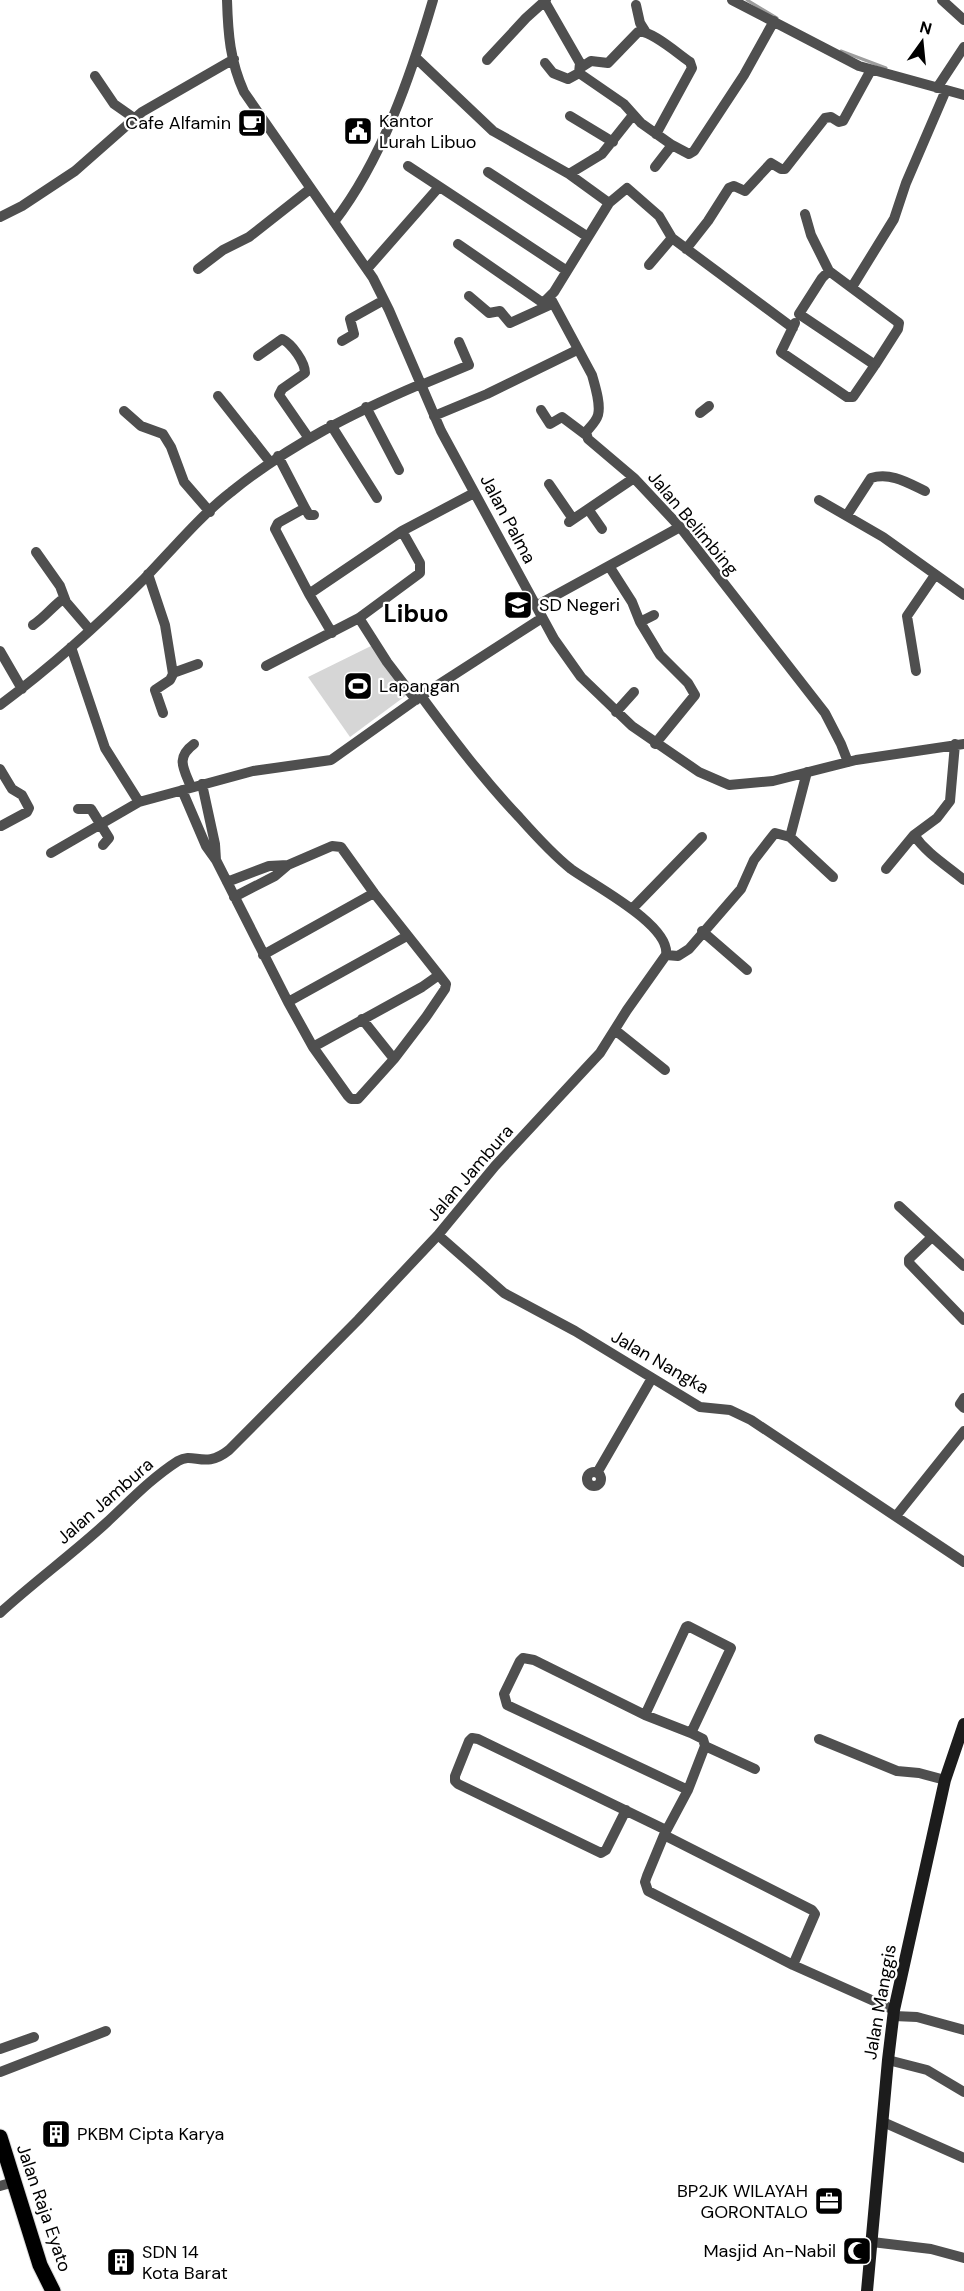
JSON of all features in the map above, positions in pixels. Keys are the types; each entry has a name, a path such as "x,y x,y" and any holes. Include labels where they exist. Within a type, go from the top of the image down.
{"main road":[{"name":"Jalan Raja Eyato","path":"0,2137 7,2184 53,2291"}],"street":[{"name":"Jalan Palma","path":"227,0 228,43 244,92 367,269 384,300 434,416 474,493 554,639 581,677 616,712 655,744 699,772 729,785 773,781 848,762 960,744"},
{"path":"334,222 372,159 416,58 433,0"},
{"path":"732,0 826,51 871,70 964,95"},
{"path":"942,0 964,20"},
{"path":"487,60 545,1 580,63 580,71"},
{"path":"636,5 640,23 645,31 692,65 656,134"},
{"path":"580,71 624,104 633,115 656,134 689,154 694,151 744,75 774,21"},
{"path":"545,63 553,73 568,79 591,61 608,63 638,32 645,31"},
{"path":"852,287 891,225 942,89 964,47"},
{"path":"416,58 493,131 569,174 609,203"},
{"path":"0,217 22,206 75,171 134,118 234,59"},
{"path":"686,249 708,221 729,188 734,186 745,191 771,163 785,169 825,118 843,121 871,70"},
{"path":"95,76 114,104 134,118"},
{"path":"569,174 602,154 633,115"},
{"path":"570,116 613,142"},
{"path":"655,167 672,145"},
{"path":"408,166 567,271"},
{"path":"488,172 588,237"},
{"path":"367,269 439,187"},
{"path":"469,296 489,313 500,311 510,323 551,301 609,203 627,188 659,216 672,238 793,328"},
{"path":"198,269 223,250 249,237 310,189"},
{"path":"805,214 811,235 829,271 899,323 898,329 853,397 847,397 781,352 799,314 829,271"},
{"path":"649,265 672,238"},
{"path":"458,244 539,302 551,301"},
{"path":"342,341 354,334 350,319 384,300"},
{"path":"551,301 592,375 598,412 586,435"},
{"path":"799,314 875,364"},
{"path":"258,356 282,339 291,346 305,367 305,373 282,388 279,395 308,437"},
{"path":"0,705 90,630 229,493 274,459 308,437 366,407 469,365 459,342"},
{"path":"434,416 487,394 578,350"},
{"path":"218,396 274,459 309,515 314,515"},
{"path":"366,407 399,470"},
{"name":"Jalan Belimbing","path":"541,410 550,424 562,417 586,435 634,478 680,527 825,714 848,762"},
{"path":"124,411 137,424 163,434 171,447 184,482 210,512"},
{"path":"331,425 377,498"},
{"path":"847,515 871,478 876,476 894,477 925,491"},
{"path":"549,484 571,521 634,478"},
{"path":"309,594 402,531 474,493"},
{"path":"819,500 884,537 964,595"},
{"path":"305,508 279,523 275,529 332,633"},
{"path":"588,509 602,529"},
{"path":"536,606 680,527"},
{"path":"266,666 359,618 420,573 420,563 402,531"},
{"path":"36,552 60,586 64,598 90,630"},
{"path":"609,566 632,602 640,622 660,655 688,683 695,695 655,744"},
{"path":"148,574 165,625 173,673 170,680 155,690 163,714"},
{"path":"916,670 907,616 935,575"},
{"path":"33,625 46,617 48,610 64,598"},
{"path":"640,622 654,615"},
{"path":"359,618 387,662 467,759 545,846 571,868 632,909 659,934 666,948 666,955 678,956 685,952 741,889 754,860 771,837 777,833 790,837 833,877"},
{"path":"51,853 139,802 253,771 331,760 418,698 542,618"},
{"path":"70,647 105,748 139,802"},
{"path":"0,651 22,689"},
{"path":"173,673 198,664"},
{"path":"616,712 634,692"},
{"path":"194,744 182,758 186,789 206,846 216,860 234,897 263,955 313,1047 348,1096 355,1100 362,1097 394,1059 445,989 446,984 374,894 341,847 332,846 288,865 275,876 234,897"},
{"path":"886,869 914,835 937,818 951,801 960,744"},
{"path":"0,769 12,789 22,795 29,808 27,812 1,826"},
{"path":"790,837 807,772"},
{"path":"202,784 215,844 216,860"},
{"path":"78,809 91,809 102,823 109,838 103,845"},
{"path":"914,835 918,843 931,855 964,880"},
{"path":"632,909 702,837"},
{"path":"227,882 269,866 288,865"},
{"path":"243,876 250,890"},
{"path":"263,955 374,894"},
{"path":"702,931 747,970"},
{"path":"288,1002 407,936"},
{"name":"Jalan Jambura","path":"0,1612 152,1480 180,1460 213,1460 229,1450 358,1320 438,1235 495,1166 600,1053 666,955"},
{"path":"313,1047 422,987 439,975"},
{"path":"362,1019 394,1059"},
{"path":"615,1030 665,1070"},
{"path":"899,1206 964,1266"},
{"name":"Jalan Nangka","path":"438,1235 504,1293 535,1308 700,1407 730,1410 751,1420 964,1562"},
{"path":"932,1237 909,1259 909,1263 964,1320"},
{"path":"597,1473 652,1378"},
{"path":"964,1398 960,1404 964,1408"},
{"path":"896,1516 964,1431"},
{"path":"645,1715 688,1626 731,1648 691,1733"},
{"path":"688,1790 507,1705 504,1694 520,1661 523,1658 528,1659 703,1740 705,1746 688,1790 665,1833 645,1882 648,1892 894,2013 964,2030"},
{"name":"Jalan Manggis","path":"867,2291 894,2013 945,1780 964,1725"},
{"path":"626,1810 606,1850 601,1853 458,1784 455,1776 469,1742 472,1738 478,1739 626,1810 812,1910 815,1914 793,1965"},
{"path":"819,1739 897,1772 919,1773 945,1780"},
{"path":"705,1746 755,1769"},
{"path":"0,2072 106,2031"},
{"path":"0,2049 34,2037"},
{"path":"888,2060 927,2070 964,2092"},
{"path":"883,2122 964,2158"},
{"path":"872,2242 932,2249 964,2258"}],"shaded area":[{"name":"Lapangan","path":"373,645 408,694 350,737 308,677"}],"waterway":[{"path":"747,0 777,18"},
{"path":"841,51 886,68"}],"place":[{"name":"Cafe Alfamin","path":"252,123"},
{"name":"Kantor Lurah Libuo","path":"358,131"},
{"name":"SD Negeri","path":"518,605"},
{"name":"Lapangan","path":"358,686"},
{"name":"PKBM Cipta Karya","path":"56,2134"},
{"name":"BP2JK WILAYAH GORONTALO","path":"829,2201"},
{"name":"Masjid An-Nabil","path":"857,2251"},
{"name":"SDN 14 Kota Barat","path":"121,2262"}],"district":[{"name":"Libuo","path":"416,613"}]}
